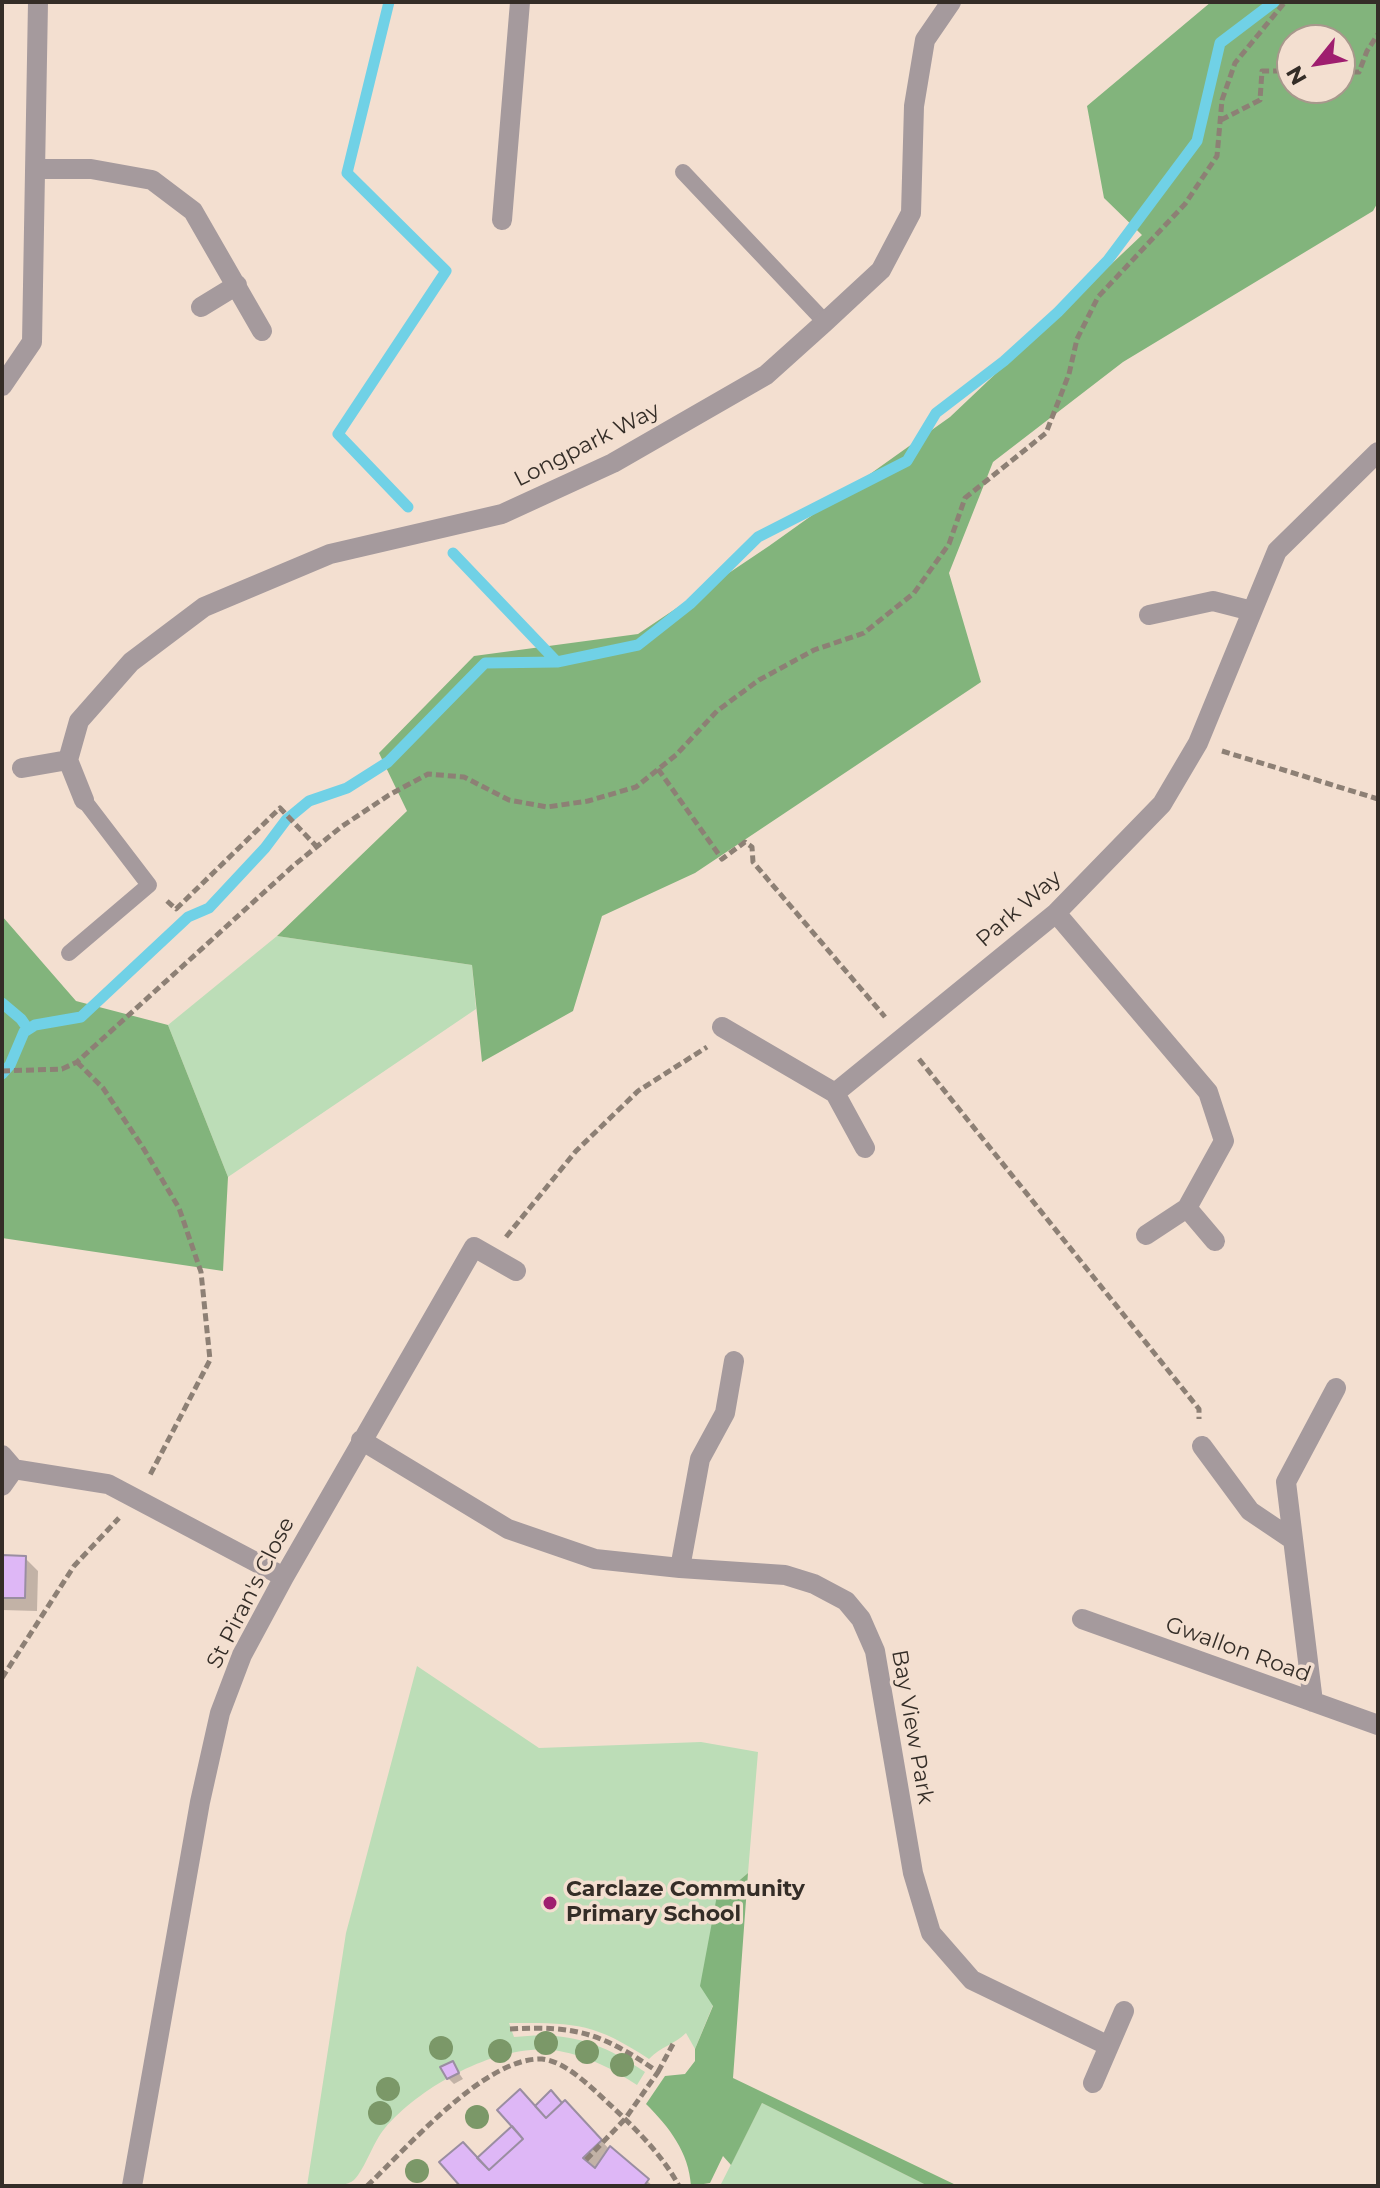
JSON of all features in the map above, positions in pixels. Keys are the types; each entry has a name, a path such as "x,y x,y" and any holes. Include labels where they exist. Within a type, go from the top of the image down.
{"street":[{"path":"2,386 32,342 38,2"},
{"path":"502,220 520,2"},
{"name":"Longpark Way","path":"68,760 79,721 131,662 204,607 330,554 502,514 613,463 766,375 881,270 911,213 914,106 925,40 951,2"},
{"path":"36,169 91,169 152,180 193,211 262,331"},
{"path":"201,307 237,285"},
{"name":"Park Way","path":"835,1093 1056,913 1162,804 1198,743 1277,551 1378,452"},
{"path":"1149,615 1213,601 1252,611"},
{"path":"22,768 68,760 84,800"},
{"path":"1056,913 1208,1092 1224,1141 1187,1208 1146,1235"},
{"path":"722,1027 835,1093 865,1148"},
{"path":"1187,1208 1215,1241"},
{"name":"St Piran's Close","path":"132,2186 200,1802 220,1713 242,1655 361,1440 474,1247 490,1256"},
{"path":"490,1256 516,1271"},
{"path":"680,1568 700,1459 725,1413 734,1361"},
{"path":"1313,1702 1286,1482 1336,1388"},
{"name":"Bay View Park","path":"361,1440 508,1529 595,1559 785,1575 814,1584 846,1601 861,1619 875,1651 913,1873 931,1933 972,1980 1109,2046"},
{"path":"1202,1446 1250,1511 1293,1540"},
{"path":"6,1470 108,1484 284,1577"},
{"name":"Gwallon Road","path":"1082,1619 1378,1725"},
{"path":"1093,2083 1124,2011"}],"lane":[{"path":"683,172 825,322"},
{"path":"69,953 149,885 84,800"}],"path":[{"path":"5,1071 62,1069 77,1062 317,847 389,795 428,774 464,777 509,800 547,807 588,801 636,787 676,755 717,711 759,680 814,650 864,633 914,593 949,544 965,498 1046,433 1069,374 1077,339 1098,297 1185,204 1217,156 1222,100 1235,63 1285,2"},
{"path":"1356,72 1359,72 1378,34"},
{"path":"1221,120 1260,100 1262,71 1276,71"},
{"path":"1198,743 1378,799"},
{"path":"658,769 722,859 745,842 752,847 753,862 902,1038 1199,1409 1202,1446"},
{"path":"149,885 176,909 280,808 317,847"},
{"path":"490,1256 576,1151 638,1091 707,1047 722,1027"},
{"path":"2,1678 74,1566 137,1500 210,1360 201,1272 179,1208 103,1088 77,1062"},
{"path":"510,2029 578,2031 605,2039 658,2072"},
{"path":"585,2161 625,2119 658,2072 673,2044"},
{"path":"367,2186 477,2082 510,2064 544,2059 578,2075 635,2128 679,2186"}],"green space":[{"path":"1211,2 1378,2 1378,202 1373,211 1123,362 993,462 949,573 981,682 695,873 602,916 573,1011 482,1062 472,965 277,936 407,811 379,753 474,656 638,634 769,546 950,417 1142,235 1104,198 1087,106"},
{"path":"2,916 76,1001 168,1025 228,1177 223,1271 2,1238"},
{"path":"277,936 472,965 476,1009 228,1177 168,1025"},
{"name":"Carclaze Community Primary School","path":"417,1666 539,1748 701,1742 758,1752 748,1873 728,1890 713,2005 695,2049 686,2033 649,2059 613,2038 582,2027 509,2023 514,2037 551,2036 583,2041 614,2053 645,2072 637,2085 600,2064 559,2051 536,2050 488,2060 441,2082 401,2112 385,2128 362,2169 350,2183 307,2186 346,1933"},
{"path":"748,1873 733,2078 958,2186 928,2186 762,2103 731,2165 723,2156 710,2183 691,2186 682,2151 646,2104 665,2076 685,2074 695,2061 695,2049 713,2006 700,1986 718,1890 728,1890"},
{"path":"762,2103 928,2186 720,2186"}],"building":[{"path":"2,1555 26,1556 25,1598 2,1598"},
{"path":"453,2061 459,2073 447,2079 440,2067"},
{"path":"520,2089 546,2118 565,2100 602,2140 583,2158 595,2168 610,2146 649,2179 644,2186 460,2186 439,2162 463,2142 489,2170 523,2139 497,2110"},
{"path":"551,2090 562,2103 546,2118 535,2106"},
{"path":"512,2126 523,2139 489,2170 477,2158"}],"waterway":[{"path":"389,2 347,173 446,271 338,434 408,507"},
{"path":"2,1074 10,1065 24,1032 35,1025 81,1017 188,917 209,908 265,848 286,820 309,801 347,788 388,762 485,663 557,662 638,645 690,604 758,537 907,461 936,413 1004,361 1058,312 1108,260 1197,141 1220,43 1274,2"},
{"path":"453,553 557,662"},
{"path":"2,1003 28,1029"}],"place":[{"name":"Carclaze Community Primary School","path":"550,1903"}]}
